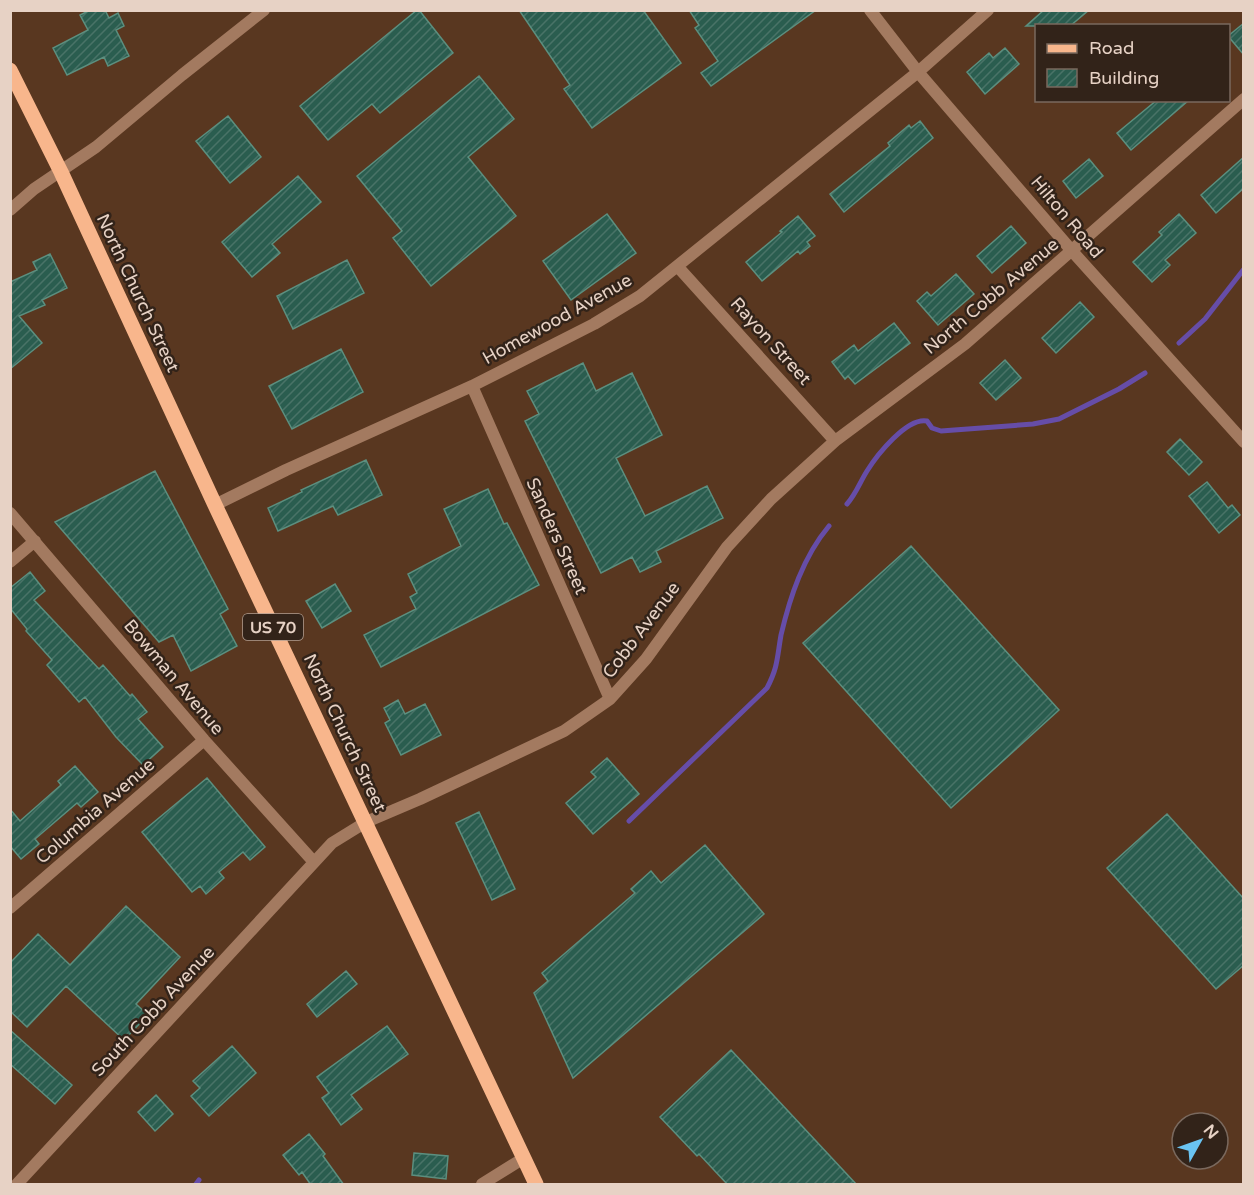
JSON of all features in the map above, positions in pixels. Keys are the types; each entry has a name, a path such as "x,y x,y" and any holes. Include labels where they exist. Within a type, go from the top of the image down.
{"main road":[{"name":"North Church Street","path":"10,70 61,172 215,505 536,1185"}],"street":[{"path":"10,210 34,189 96,147 264,10"},
{"name":"Hilton Road","path":"870,10 918,72 1072,251 1244,442"},
{"name":"Homewood Avenue","path":"215,505 472,386 594,324 640,296 918,72 988,10"},
{"name":"North Cobb Avenue","path":"835,441 965,344 1244,99"},
{"name":"Rayon Street","path":"678,267 835,441"},
{"name":"Sanders Street","path":"472,386 610,699"},
{"name":"Cobb Avenue","path":"313,861 332,843 366,822 564,731 610,699 646,659 727,547 771,499 835,441"},
{"name":"Bowman Avenue","path":"10,513 204,740 313,861"},
{"path":"10,562 35,541"},
{"name":"Columbia Avenue","path":"10,908 204,740"},
{"name":"South Cobb Avenue","path":"17,1185 301,878 313,861"},
{"path":"483,1185 524,1158"}],"building":[{"path":"90,10 105,10 109,18 118,13 124,26 116,30 129,56 108,66 104,57 67,75 53,48 88,30 80,15"},
{"path":"417,10 453,53 380,113 372,104 328,140 300,106"},
{"path":"519,10 643,10 681,63 592,128 564,89 570,85"},
{"path":"689,10 816,10 711,86 701,73 718,61 695,28 699,25"},
{"path":"1044,10 1089,10 1072,24 1026,26"},
{"path":"1244,23 1244,55 1230,38 1230,34"},
{"path":"1005,48 1019,64 985,94 967,72 989,53 993,58"},
{"path":"479,76 514,119 468,157 516,216 431,286 393,238 402,231 357,176"},
{"path":"1155,102 1187,102 1131,150 1117,133"},
{"path":"228,116 261,157 230,183 196,141"},
{"path":"920,121 933,138 844,212 830,194 890,146 888,143 909,125 911,128"},
{"path":"1244,157 1244,188 1216,213 1201,195"},
{"path":"1089,159 1103,176 1076,198 1063,181"},
{"path":"298,176 321,202 272,244 280,253 252,277 222,242"},
{"path":"607,214 636,253 571,300 543,261"},
{"path":"1179,214 1196,233 1165,260 1170,265 1152,282 1133,262 1162,235 1159,232"},
{"path":"798,216 815,236 807,242 810,246 800,254 798,251 762,281 746,262"},
{"path":"1011,226 1026,243 992,273 977,256"},
{"path":"50,254 67,288 42,300 45,305 19,316 42,343 10,369 10,282 37,270 33,262"},
{"path":"347,260 364,293 293,329 277,296"},
{"path":"956,274 974,294 938,325 917,301 927,292 931,296"},
{"path":"1080,302 1094,317 1056,353 1042,338"},
{"path":"894,323 910,343 855,384 848,376 845,379 832,362 854,345 858,351"},
{"path":"341,349 363,392 292,429 269,386"},
{"path":"1005,360 1021,378 996,400 980,383"},
{"path":"583,363 596,391 632,373 662,435 616,458 645,516 707,486 723,518 656,551 661,562 640,572 632,557 601,573 525,421 539,414 527,391"},
{"path":"1180,439 1202,462 1189,475 1167,452"},
{"path":"366,460 382,495 338,515 333,506 278,531 268,508"},
{"path":"155,471 228,609 220,614 237,646 191,671 173,635 159,642 55,522"},
{"path":"1207,482 1228,508 1232,505 1240,515 1219,533 1189,496"},
{"path":"488,489 504,524 507,523 539,585 381,667 364,635 416,609 410,597 417,593 408,574 461,546 444,509"},
{"path":"911,546 1059,710 951,808 803,643"},
{"path":"30,572 45,591 34,600 99,669 103,665 147,712 138,719 163,747 143,765 116,737 85,697 79,702 47,665 52,660 26,631 27,629 10,608 10,588"},
{"path":"335,584 351,611 322,628 306,601"},
{"path":"398,700 405,714 425,704 441,735 401,755 385,723 390,720 384,708"},
{"path":"607,758 639,794 593,834 566,803 596,777 591,772"},
{"path":"75,766 98,792 81,807 77,803 35,839 39,844 21,859 10,846 10,809 20,821 61,785 58,781"},
{"path":"207,778 265,847 250,860 243,852 219,872 224,878 206,894 200,886 192,892 142,832"},
{"path":"479,812 515,889 492,900 456,823"},
{"path":"1167,814 1244,899 1244,965 1216,989 1107,868"},
{"path":"705,845 764,914 573,1078 534,993 548,981 542,973 635,893 631,889 651,871 661,883"},
{"path":"126,906 180,957 136,1004 148,1015 124,1040 66,986 27,1027 10,1011 10,963 38,934 70,965"},
{"path":"346,971 357,984 317,1017 307,1004"},
{"path":"387,1026 408,1054 351,1095 362,1109 341,1125 322,1098 329,1093 317,1077"},
{"path":"10,1030 72,1085 55,1104 10,1064"},
{"path":"232,1046 256,1073 209,1116 191,1096 200,1088 193,1081"},
{"path":"731,1050 857,1185 728,1185 660,1117"},
{"path":"156,1095 173,1114 155,1131 138,1112"},
{"path":"309,1134 325,1154 323,1156 344,1185 311,1185 302,1172 299,1175 283,1155"},
{"path":"414,1153 448,1156 446,1179 412,1175"}],"waterway":[{"path":"1179,343 1205,319 1244,269"},
{"path":"847,504 867,471 893,438 919,421 927,421 932,428 941,431 1033,424 1059,419 1119,389 1145,373"},
{"path":"629,821 767,688 775,668 793,592 812,551 829,526"},
{"path":"196,1184 199,1180"}]}
